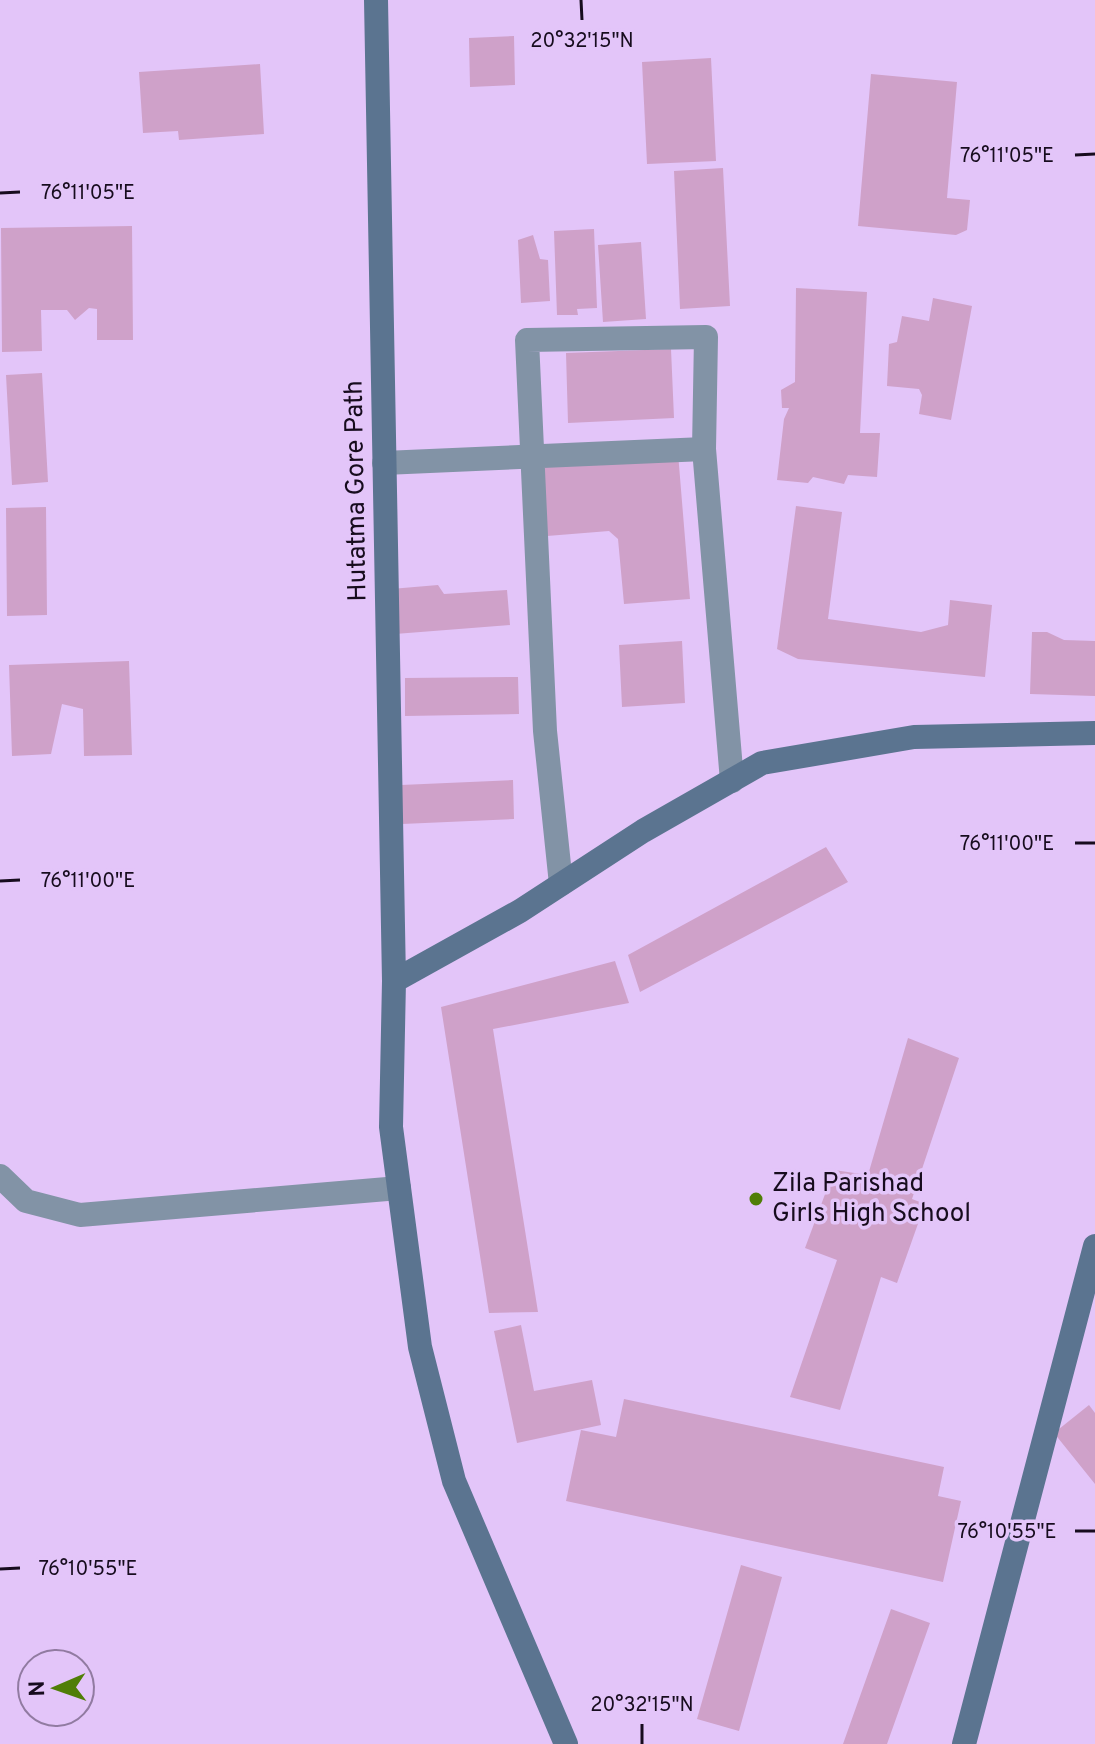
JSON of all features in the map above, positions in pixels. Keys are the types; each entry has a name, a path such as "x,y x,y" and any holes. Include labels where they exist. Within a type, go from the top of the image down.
{"main road":[{"name":"Hutatma Gore Path","path":"376,0 394,981 391,1127 420,1347 454,1481 566,1744"},
{"path":"394,981 520,911 643,831 762,763 914,737 1095,733"},
{"path":"964,1744 1095,1246"}],"street":[{"path":"561,884 545,731 527,340 706,337 704,449 732,781"},
{"path":"384,463 704,449"},
{"path":"0,1176 26,1201 80,1215 399,1188"}],"building":[{"path":"514,36 515,85 470,87 469,38"},
{"path":"711,58 716,161 647,164 642,62"},
{"path":"260,64 264,134 179,140 178,131 143,133 139,72"},
{"path":"871,74 957,82 947,198 970,200 967,230 956,235 858,226"},
{"path":"723,168 730,306 680,309 674,171"},
{"path":"132,226 133,340 97,340 97,309 89,308 75,320 67,310 41,310 42,351 2,352 1,228"},
{"path":"594,229 597,308 577,309 578,315 557,315 554,231"},
{"path":"533,235 540,259 548,260 550,301 521,303 518,240"},
{"path":"641,242 646,319 603,322 598,245"},
{"path":"796,288 867,292 860,433 880,433 877,477 848,475 844,484 813,477 808,483 777,480 784,419 789,408 782,408 781,390 795,382"},
{"path":"933,298 972,306 951,420 919,414 922,395 919,389 887,386 889,344 897,342 902,316 929,321"},
{"path":"671,349 674,418 568,423 566,353"},
{"path":"42,373 48,482 12,485 6,375"},
{"path":"678,453 690,599 624,604 618,539 609,531 547,536 541,465"},
{"path":"796,506 842,512 828,619 921,632 948,625 950,600 992,605 985,677 798,659 777,649"},
{"path":"46,507 47,615 7,616 6,508"},
{"path":"438,585 444,594 507,590 510,625 395,634 391,589"},
{"path":"1032,632 1047,632 1064,640 1095,641 1095,696 1030,694"},
{"path":"682,641 685,703 622,707 619,645"},
{"path":"129,661 132,755 84,756 83,709 62,704 51,754 12,756 9,665"},
{"path":"518,677 519,714 405,716 405,678"},
{"path":"513,780 514,819 402,824 401,785"},
{"path":"826,847 848,882 640,992 628,955"},
{"path":"615,961 629,1003 493,1029 538,1312 489,1313 441,1007"},
{"path":"908,1038 959,1058 912,1199 925,1204 897,1283 881,1277 840,1410 790,1397 837,1260 805,1248 834,1170 868,1175"},
{"path":"521,1325 534,1391 592,1380 601,1425 517,1443 494,1331"},
{"path":"624,1399 944,1467 938,1496 961,1501 943,1582 566,1501 581,1430 616,1437"},
{"path":"1089,1405 1095,1413 1095,1484 1054,1433"},
{"path":"741,1565 782,1577 739,1731 697,1719"},
{"path":"891,1609 930,1623 887,1744 843,1744"}],"place":[{"name":"Zila Parishad Girls High School","path":"756,1199"}]}
